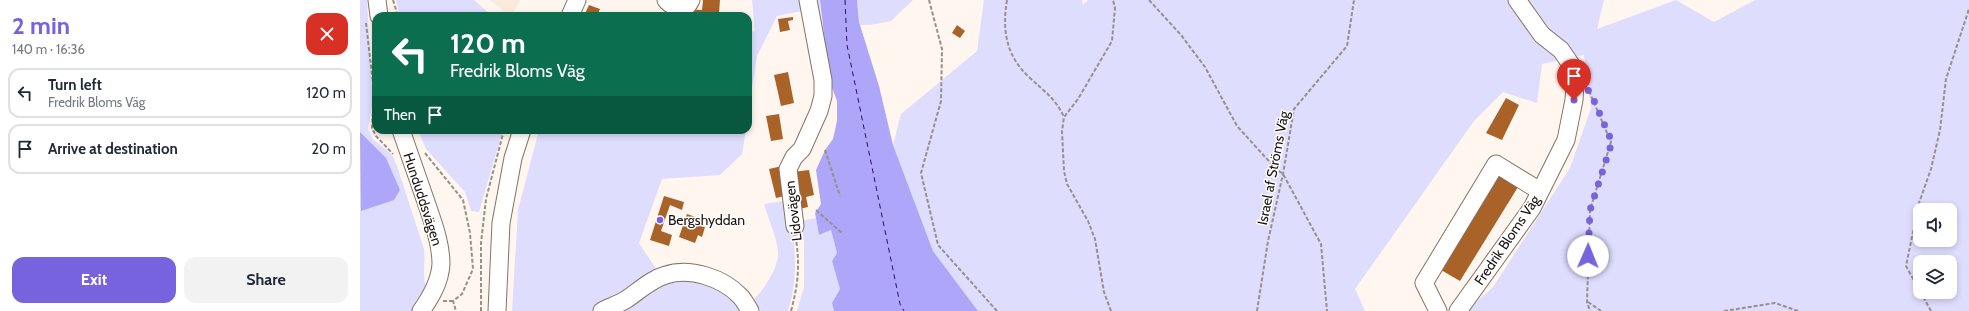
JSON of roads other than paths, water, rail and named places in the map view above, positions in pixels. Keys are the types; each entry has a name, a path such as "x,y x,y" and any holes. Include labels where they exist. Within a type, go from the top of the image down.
{"street":[{"path":"377,0 378,12"},
{"path":"572,12 577,0"},
{"path":"666,0 669,4 675,6 688,4 691,0"},
{"name":"Lidovägen","path":"795,226 788,169 794,157 802,149 819,111 823,96 823,80 808,0"},
{"name":"Fredrik Bloms Väg","path":"1458,311 1532,208 1566,140 1574,100 1576,72 1561,50 1542,35 1517,0"},
{"name":"Hunduddsvägen","path":"402,134 431,218 440,250 441,265 438,280 421,311"},
{"path":"497,311 501,223 513,158 521,134"},
{"path":"1438,311 1424,283 1496,164 1540,191"},
{"path":"602,311 625,300 658,278 667,274 686,273 700,274 721,282 740,296 750,311"}],"place":[{"name":"Bergshyddan","path":"660,220"}]}
